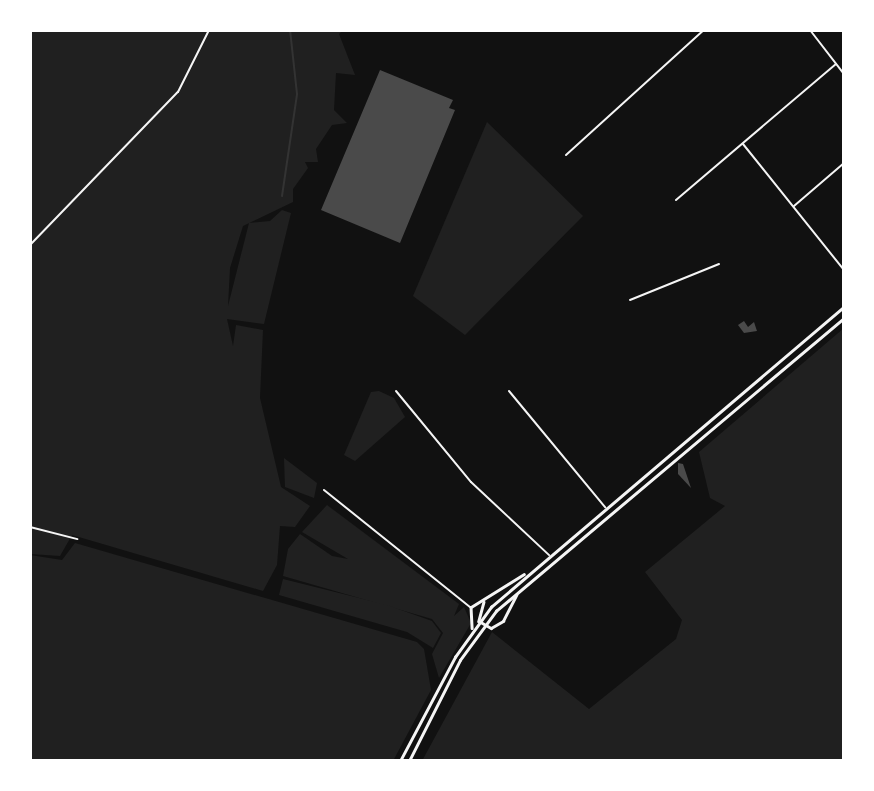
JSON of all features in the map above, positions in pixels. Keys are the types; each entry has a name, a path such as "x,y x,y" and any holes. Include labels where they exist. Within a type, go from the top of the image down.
{"main road":[{"path":"471,607 484,602 549,555 844,307"},
{"path":"408,761 484,626 516,594 844,318"},
{"path":"400,761 470,633 529,571"},
{"path":"484,626 500,624 516,594"},
{"path":"479,621 484,602"},
{"path":"471,607 484,626"},
{"path":"470,633 471,607"}],"street":[{"path":"30,245 178,92 209,30"},
{"path":"566,155 704,30"},
{"path":"810,30 844,74"},
{"path":"676,200 836,64"},
{"path":"742,143 844,270"},
{"path":"794,206 844,163"},
{"path":"630,300 719,264"},
{"path":"396,391 471,482 549,555"},
{"path":"509,391 606,507"},
{"path":"324,490 471,607"},
{"path":"30,527 77,539"}],"shaded area":[{"path":"30,30 343,30 339,34 355,75 336,73 334,110 347,123 332,125 316,149 318,162 305,162 308,168 293,189 293,202 249,223 270,221 282,210 291,213 264,324 227,319 233,346 236,325 263,330 260,398 281,487 310,506 295,527 280,526 277,565 263,591 72,535 60,556 30,554","holes":["249,223 228,306 230,268 243,226"]},
{"path":"487,122 583,216 465,335 413,296"},
{"path":"844,328 844,761 422,761 492,632 589,709 676,639 682,620 645,572 725,506 710,498 699,452"},
{"path":"379,391 394,398 405,417 355,461 344,455 371,392"},
{"path":"284,458 317,483 314,498 285,487"},
{"path":"327,505 459,604 454,616 464,607 471,623 439,678 432,654 443,633 432,619 283,576 288,549 300,534 332,556 348,559 302,532"},
{"path":"75,543 417,642 424,649 431,690 393,761 30,761 30,555 62,560"},
{"path":"283,579 387,605 432,621 441,633 433,648 407,632 279,595"}],"building":[{"path":"380,70 453,100 449,108 455,110 400,243 321,210"},
{"path":"744,321 748,327 754,322 757,331 744,333 738,325"},
{"path":"678,463 683,464 691,488 678,474"}],"waterway":[{"path":"282,196 297,94 290,30"}]}
